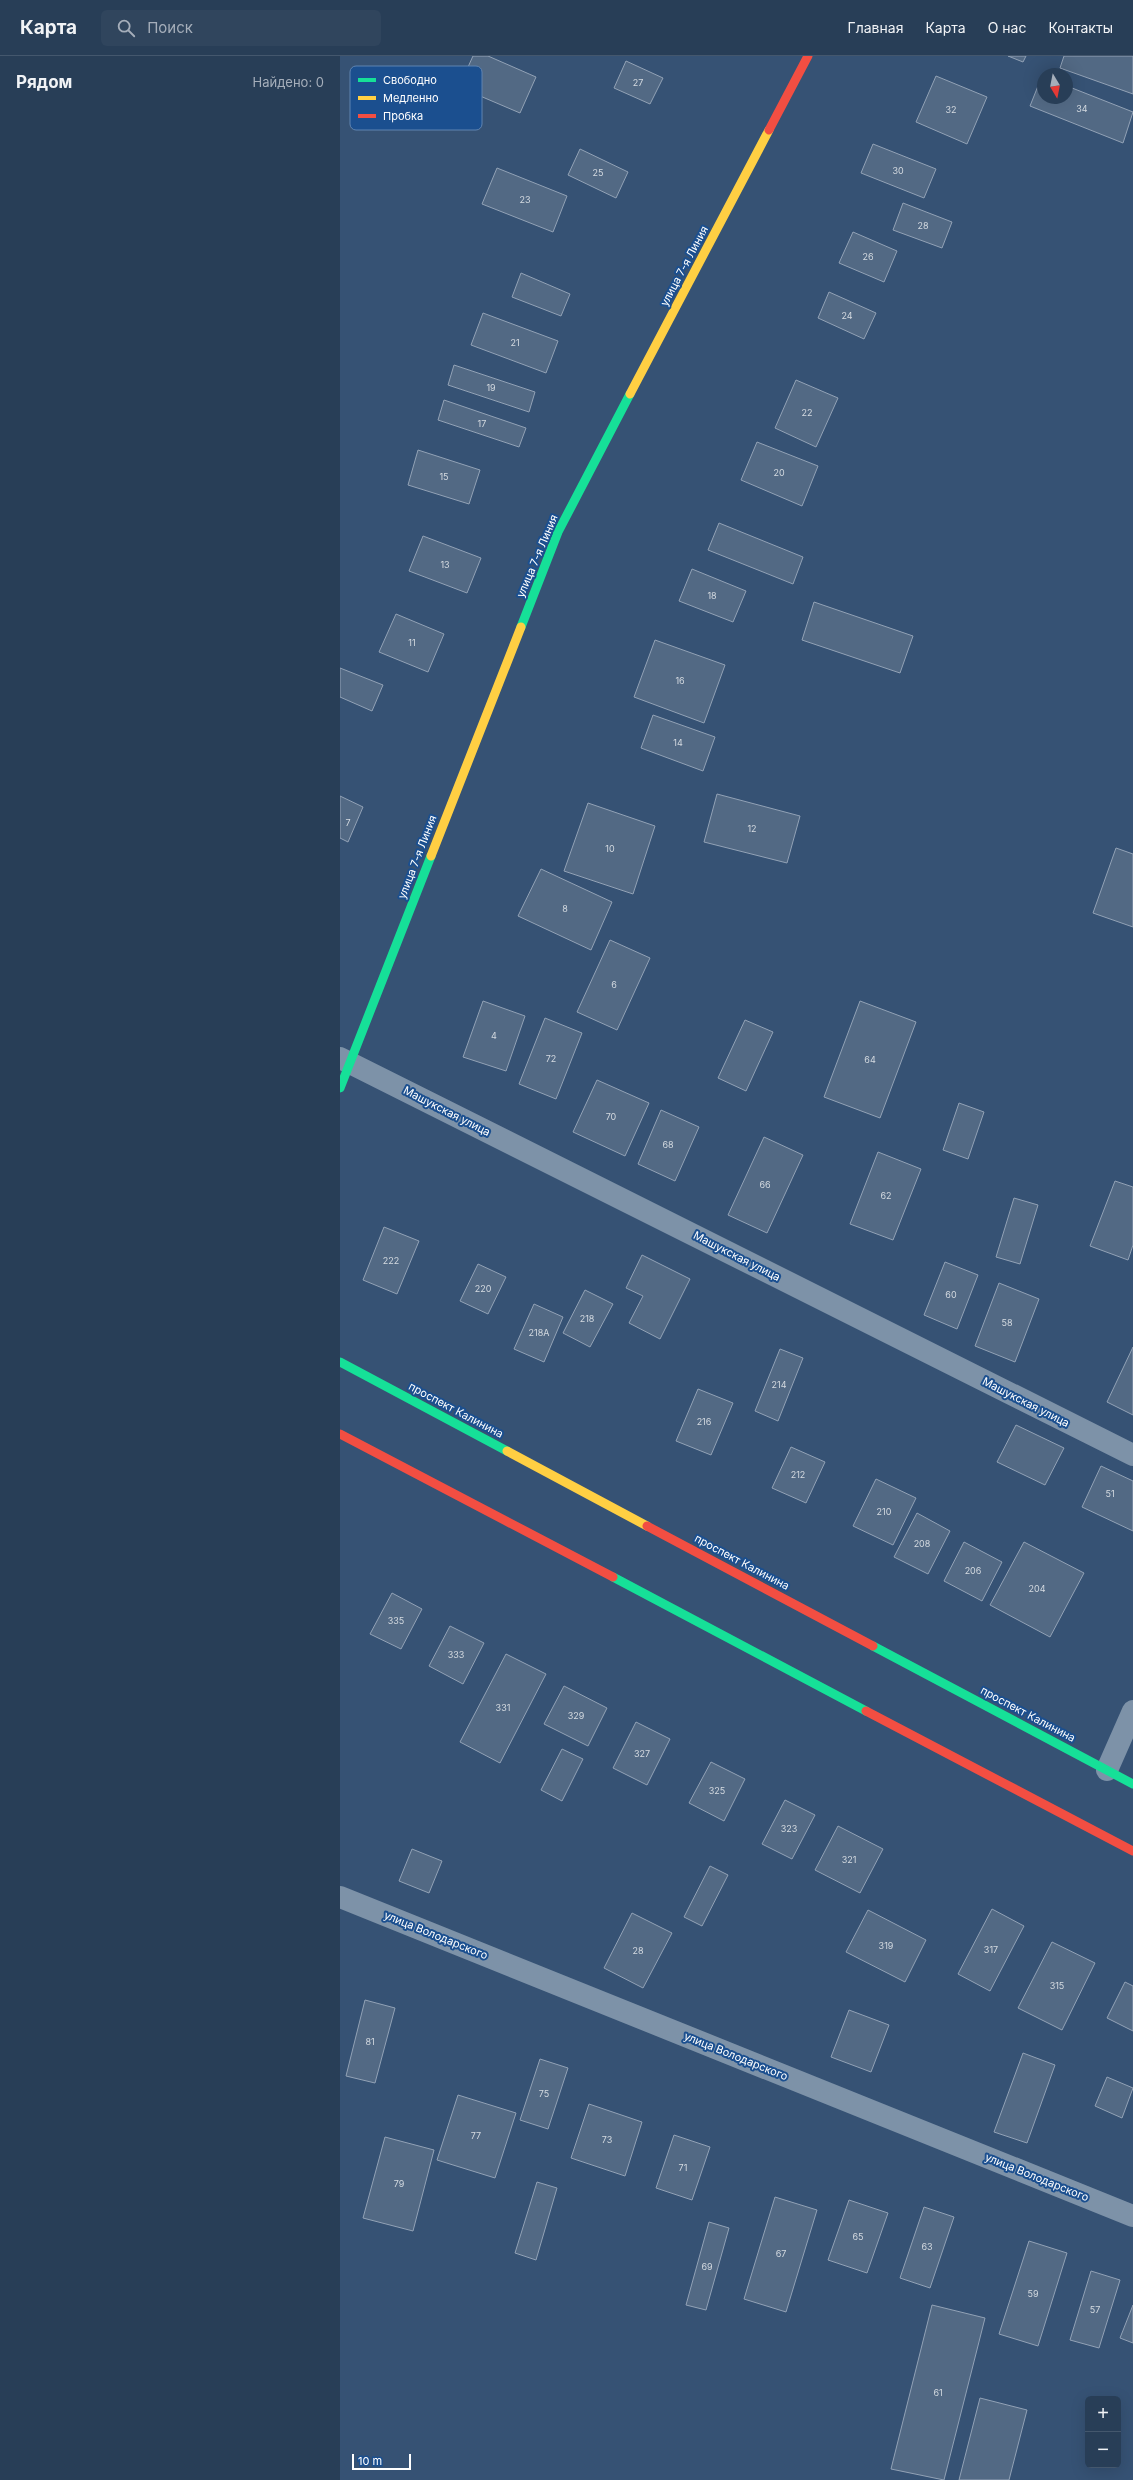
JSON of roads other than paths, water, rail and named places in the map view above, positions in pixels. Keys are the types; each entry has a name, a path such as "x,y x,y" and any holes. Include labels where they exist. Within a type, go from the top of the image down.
{"main road":[{"name":"улица 7-я Линия","path":"340,1088 345,1060 558,532 808,56"},
{"name":"проспект Калинина","path":"340,1362 1133,1784"},
{"path":"340,1434 1133,1851"}],"street":[{"name":"Машукская улица","path":"345,1060 1133,1455"},
{"path":"1107,1770 1133,1711"},
{"name":"улица Володарского","path":"340,1897 1133,2216"}]}
